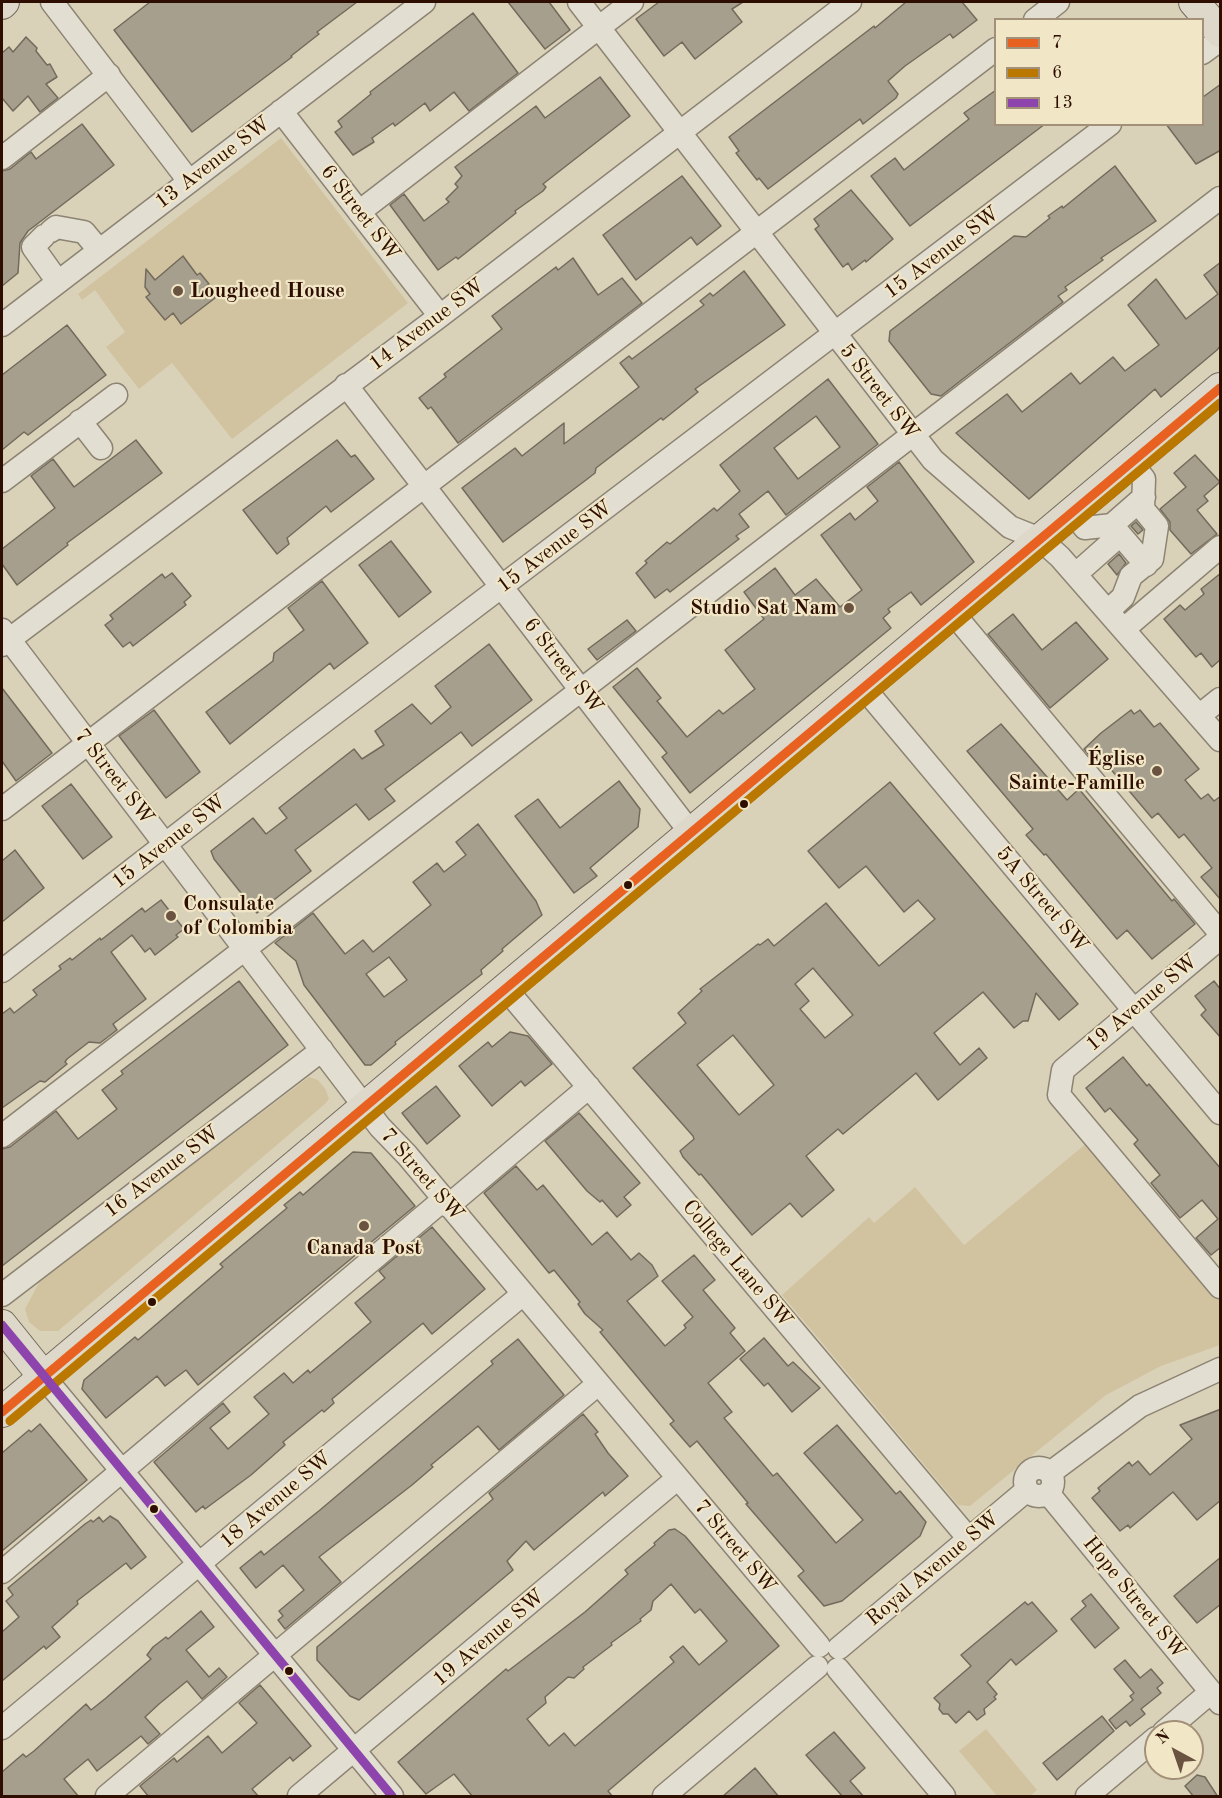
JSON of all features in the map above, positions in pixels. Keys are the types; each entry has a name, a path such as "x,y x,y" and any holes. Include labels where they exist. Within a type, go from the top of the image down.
{"main road":[{"path":"1194,2 1221,32"},
{"path":"2,1412 1221,388"},
{"path":"2,1325 43,1376"}],"street":[{"path":"52,2 189,181"},
{"name":"13 Avenue SW","path":"2,325 424,2"},
{"name":"5 Street SW","path":"579,2 913,435 960,486 1010,527 1040,539 1076,574 1221,740"},
{"path":"359,212 632,2"},
{"name":"14 Avenue SW","path":"4,638 440,316 850,2"},
{"path":"1038,18 1058,2"},
{"path":"1204,52 1221,40"},
{"path":"2,809 423,485 994,52"},
{"path":"2,158 109,75"},
{"name":"6 Street SW","path":"281,111 440,316"},
{"name":"15 Avenue SW","path":"2,971 165,844 1107,126"},
{"path":"2,1136 1221,198"},
{"path":"58,282 37,241 56,227 84,232 99,250"},
{"name":"6 Street SW","path":"346,385 691,833"},
{"path":"2,481 116,394"},
{"path":"80,421 101,448"},
{"path":"1108,611 1123,597 1131,576 1152,559 1158,526 1143,509 1144,479 1131,463"},
{"path":"1076,574 1144,498"},
{"path":"1072,513 1085,528 1116,530 1146,565"},
{"path":"1124,629 1221,547"},
{"path":"954,613 1066,739 1221,933"},
{"name":"7 Street SW","path":"4,638 88,743 366,1107 944,1797"},
{"name":"5A Street SW","path":"864,688 1221,1113"},
{"path":"1200,715 1221,699"},
{"name":"19 Avenue SW","path":"1221,938 1063,1070 1059,1095 1221,1287"},
{"name":"College Lane SW","path":"506,989 969,1539"},
{"name":"16 Avenue SW","path":"2,1295 322,1050"},
{"path":"2,1572 589,1087"},
{"name":"18 Avenue SW","path":"2,1728 522,1294"},
{"name":"Royal Avenue SW","path":"664,1797 969,1539 1042,1485 1140,1406 1221,1369"},
{"path":"43,1376 392,1797"},
{"path":"107,1797 598,1384"},
{"name":"19 Avenue SW","path":"299,1797 678,1478"},
{"name":"Hope Street SW","path":"1042,1485 1216,1697"},
{"path":"1182,1720 1216,1697"},
{"path":"1087,1797 1144,1748"}],"shaded area":[{"path":"281,138 408,303 232,439 172,363 139,389 106,347 125,332 95,290 82,300 78,294"},
{"path":"309,1077 318,1080 326,1090 329,1099 325,1104 58,1331 40,1331 29,1322 25,1309 41,1279"},
{"path":"1088,1142 1220,1301 1220,1345 1161,1366 1106,1395 970,1506 958,1505 782,1295 869,1217 874,1223 915,1187 964,1245"},
{"path":"986,1729 1037,1790 1030,1796 997,1796 959,1751"}],"building":[{"path":"150,2 357,2 317,32 319,34 292,57 192,132 114,30"},
{"path":"508,2 549,2 570,30 545,49"},
{"path":"659,2 743,2 732,9 742,22 695,59 682,42 664,56 636,19"},
{"path":"906,2 962,2 977,20 953,38 950,34 888,81 898,94 896,98 863,124 860,119 768,189 759,178 757,180 736,153 739,151 729,137 874,26 875,28"},
{"path":"473,13 518,73 469,111 454,92 430,111 425,103 395,126 393,123 372,138 374,142 353,155 335,132 342,127 338,121 371,94 370,92"},
{"path":"26,37 37,48 36,51 47,65 50,64 57,77 46,84 58,98 40,112 28,96 13,111 2,98 2,53 9,47 13,52"},
{"path":"600,77 630,116 543,184 546,187 543,191 515,211 516,213 458,259 456,257 438,270 390,205 404,194 424,221 449,202 446,199 458,187 455,184 462,176 455,167 536,106 545,118"},
{"path":"1221,84 1221,150 1196,164 1168,126 1204,126 1204,96"},
{"path":"994,91 994,126 1042,126 910,226 871,176 895,158 904,170 969,119 964,113"},
{"path":"82,124 114,165 28,231 20,243 18,273 2,286 2,171 10,169 31,152 36,159"},
{"path":"1115,166 1156,221 1101,258 1103,260 1065,287 1067,290 1058,296 1063,302 941,396 931,394 889,341 890,331 1014,236 1026,237 1050,218 1048,216 1062,206 1063,208"},
{"path":"682,176 721,226 697,245 691,237 636,280 603,235"},
{"path":"851,190 893,239 866,262 865,260 852,270 848,263 843,267 815,229 819,226 814,219"},
{"name":"Lougheed House","path":"183,256 197,275 200,273 209,284 206,286 215,298 181,324 173,313 165,320 146,297 150,294 145,287 146,269 155,280"},
{"path":"573,258 598,295 622,278 642,303 458,443 431,407 428,409 419,398 446,377 444,374 502,329 492,316 556,267 558,270"},
{"path":"1221,262 1221,345 1217,350 1161,397 1155,389 1029,499 956,433 1007,394 1022,412 1071,373 1080,384 1113,357 1125,371 1159,345 1128,305 1156,279 1186,319 1218,294 1204,275"},
{"path":"744,271 785,325 695,389 698,392 663,420 661,418 596,468 595,473 503,542 462,488 515,448 522,456 564,423 564,444 639,387 620,363 629,356 632,359 704,305 700,301 710,293 713,296"},
{"path":"67,325 106,375 28,435 24,432 2,450 2,375"},
{"path":"828,379 878,444 786,515 768,491 739,514 749,527 736,536 739,539 670,592 667,589 655,598 636,573 647,563 645,561 714,508 717,511 740,491 720,465","holes":["816,416 840,447 798,479 774,448"]},
{"path":"136,440 162,473 67,543 68,545 17,585 2,564 2,549 55,508 31,476 53,459 74,487"},
{"path":"337,440 351,457 355,455 374,479 331,512 326,506 287,538 289,544 277,554 243,510"},
{"path":"1195,455 1220,482 1204,496 1208,501 1197,510 1217,534 1191,554 1170,530 1170,522 1160,509 1186,487 1174,473"},
{"path":"899,462 974,562 921,605 911,592 888,609 890,612 883,618 891,628 690,793 662,757 667,753 613,687 637,668 661,698 657,701 687,737 719,710 723,714 755,689 725,650 764,619 744,592 775,568 795,595 816,579 840,607 862,590 821,535 850,513 855,520 878,501 867,487"},
{"path":"1136,522 1143,530 1138,534 1131,526"},
{"path":"391,541 431,592 399,617 359,565"},
{"path":"1119,554 1126,563 1117,575 1108,564"},
{"path":"172,573 191,596 184,602 186,605 133,646 130,642 123,647 105,625 113,619 110,615 162,574 165,578"},
{"path":"1221,573 1221,659 1212,667 1201,653 1196,657 1164,619 1180,605 1185,610 1204,594 1201,589"},
{"path":"322,581 368,643 334,669 330,663 230,744 206,712 273,661 274,653 304,630 288,608"},
{"path":"1013,614 1042,650 1076,622 1108,659 1050,708 988,634"},
{"path":"627,620 636,631 597,660 588,649"},
{"path":"489,644 532,700 472,746 461,732 385,789 395,801 369,820 356,804 295,850 311,871 257,913 214,859 211,851 253,818 266,834 287,818 279,808 354,749 362,759 384,745 375,731 412,704 431,724 451,707 435,686"},
{"path":"2,688 52,753 16,781 2,761"},
{"path":"154,710 200,772 166,798 119,736"},
{"path":"1131,710 1134,714 1140,710 1154,727 1160,723 1199,769 1185,780 1201,799 1208,794 1214,801 1221,796 1221,900 1201,877 1212,868 1184,834 1179,838 1158,813 1152,818 1103,760 1097,765 1084,749"},
{"path":"1001,724 1067,800 1079,789 1172,901 1174,899 1195,924 1152,959 1127,930 1117,939 1046,854 1044,855 1026,835 1033,829 967,751"},
{"path":"619,781 640,809 638,827 590,868 597,876 574,893 515,816 538,799 560,828"},
{"path":"890,782 1078,1004 1059,1020 1036,993 1028,1021 1023,1021 1014,1028 983,992 934,1033 960,1065 979,1048 987,1058 938,1100 916,1073 843,1134 838,1129 806,1156 834,1190 802,1217 790,1203 752,1235 701,1174 699,1175 683,1157 680,1151 694,1139 693,1136 633,1068 686,1023 678,1013 702,991 700,989 758,944 768,939 774,946 826,903 879,966 935,919 918,900 904,912 866,866 839,888 808,851","holes":["813,968 853,1015 825,1038 800,1009 809,1001 795,984","733,1035 774,1085 739,1115 697,1065"]},
{"path":"71,784 112,837 83,859 42,806"},
{"path":"478,824 536,901 542,915 502,949 503,951 481,970 482,974 395,1042 396,1044 371,1065 365,1065 304,985 296,961 275,943 313,913 345,954 363,940 373,952 431,905 413,882 437,863 444,872 466,855 456,842","holes":["389,957 407,980 384,997 366,974"]},
{"path":"15,850 44,888 2,922 2,861"},
{"path":"161,900 184,929 176,935 178,937 155,955 150,948 145,952 132,935 111,952 146,999 113,1024 117,1030 100,1043 89,1042 67,1059 65,1062 67,1064 45,1082 40,1081 2,1108 2,1014 10,1008 14,1013 37,995 33,990 61,969 59,966 70,958 72,960 100,938 101,940 142,908 145,912"},
{"path":"239,981 288,1045 2,1266 2,1149 10,1147 56,1111 78,1139 117,1109 102,1090 123,1074 121,1071"},
{"path":"1214,981 1221,990 1221,1038 1201,1015 1206,1010 1195,996"},
{"path":"510,1032 528,1036 552,1064 525,1086 521,1081 492,1106 459,1066 488,1042 492,1047"},
{"path":"1123,1057 1221,1169 1221,1247 1211,1255 1196,1238 1218,1219 1202,1200 1180,1218 1151,1183 1160,1175 1134,1144 1138,1140 1110,1108 1105,1112 1086,1088"},
{"path":"436,1086 460,1116 427,1144 402,1113"},
{"path":"579,1113 640,1183 624,1197 631,1205 617,1217 602,1200 600,1202 587,1191 545,1141"},
{"path":"353,1152 371,1153 415,1206 198,1385 186,1370 165,1386 157,1376 106,1418 82,1389 84,1380 135,1337 138,1340 223,1267 220,1264 287,1208 284,1205 300,1192 303,1195"},
{"path":"516,1166 537,1190 543,1185 592,1245 607,1232 631,1260 639,1253 652,1265 658,1276 627,1301 665,1346 686,1328 684,1325 693,1317 662,1281 694,1255 715,1280 703,1290 735,1328 730,1333 745,1351 708,1383 732,1412 724,1418 773,1476 777,1473 836,1543 863,1520 804,1453 837,1425 896,1494 900,1491 926,1522 920,1536 842,1601 824,1606 798,1576 804,1571 746,1504 748,1503 697,1441 690,1447 670,1424 674,1421 600,1332 603,1330 585,1314 578,1304 580,1302 554,1270 549,1273 484,1193"},
{"path":"432,1227 485,1289 432,1334 423,1323 332,1399 334,1403 324,1412 322,1410 283,1442 285,1445 251,1475 205,1509 203,1506 196,1512 154,1462 223,1403 230,1412 210,1428 228,1449 269,1414 254,1397 284,1373 293,1383 308,1370 310,1373 371,1322 355,1303 385,1278 379,1271"},
{"path":"764,1338 788,1366 793,1362 820,1388 792,1412 768,1383 764,1386 740,1359"},
{"path":"518,1339 564,1395 499,1450 478,1426 431,1465 433,1467 412,1485 319,1557 341,1582 285,1629 278,1620 283,1616 279,1611 304,1590 283,1565 256,1588 240,1568 261,1551 264,1555 320,1510 493,1364 491,1361"},
{"path":"1221,1409 1221,1500 1197,1520 1173,1492 1130,1528 1128,1525 1120,1531 1092,1498 1100,1491 1098,1488 1129,1462 1132,1466 1138,1461 1150,1475 1192,1439 1180,1425"},
{"path":"583,1414 598,1432 595,1434 608,1453 628,1476 605,1496 603,1492 534,1550 526,1541 507,1561 513,1570 359,1700 350,1696 317,1660 317,1647 493,1499 489,1493"},
{"path":"40,1424 87,1480 2,1551 2,1453 29,1430 31,1432"},
{"path":"110,1516 118,1521 146,1557 131,1569 126,1563 77,1601 78,1604 52,1627 60,1637 46,1649 44,1646 2,1681 2,1632 19,1617 6,1601 13,1595 8,1588 85,1524 99,1517 103,1522"},
{"path":"675,1529 685,1536 779,1646 608,1791 613,1797 473,1797 454,1774 426,1794 398,1762 506,1669 508,1671 585,1612 628,1574 625,1570 669,1530","holes":["671,1584 695,1613 700,1609 727,1641 699,1665 683,1646 670,1657 674,1662 575,1746 564,1733 549,1746 527,1719 546,1703 545,1697 568,1677 574,1678 584,1669 583,1667 612,1645 611,1643 641,1621 640,1619 651,1610 653,1601"]},
{"path":"1221,1557 1221,1604 1197,1623 1174,1596"},
{"path":"1091,1594 1119,1628 1095,1648 1071,1619 1086,1606 1082,1601"},
{"path":"1025,1602 1028,1605 1032,1602 1057,1631 1016,1665 1011,1659 987,1682 997,1694 994,1697 996,1699 984,1709 985,1714 977,1720 969,1711 956,1723 948,1714 943,1714 939,1709 940,1704 934,1698 971,1666 961,1655"},
{"path":"201,1611 214,1627 186,1650 209,1677 219,1668 227,1677 202,1699 187,1681 159,1704 145,1717 160,1734 148,1744 141,1736 97,1771 88,1759 64,1779 79,1797 2,1797 2,1772 23,1754 26,1757 34,1751 86,1704 91,1710 106,1698 151,1659 147,1655 153,1647 166,1637 168,1639"},
{"path":"1125,1660 1140,1678 1151,1669 1163,1683 1157,1688 1161,1693 1141,1709 1145,1714 1130,1726 1126,1721 1116,1729 1109,1720 1133,1700 1130,1696 1134,1693 1114,1669"},
{"path":"260,1685 311,1746 293,1761 290,1757 252,1789 259,1797 149,1797 140,1786 174,1758 177,1762 208,1736 222,1753 257,1723 239,1703"},
{"path":"1102,1716 1114,1731 1057,1780 1043,1763"},
{"path":"834,1732 865,1768 850,1781 864,1797 843,1797 806,1755"},
{"path":"755,1768 779,1797 722,1797"},
{"path":"1205,1777 1218,1797 1194,1797 1185,1786 1192,1780 1204,1780"}],"transit line":[{"name":"7","path":"2,1412 1220,388"},
{"name":"6","path":"10,1421 1220,403"},
{"name":"13","path":"2,1325 392,1796"}],"place":[{"name":"Lougheed House","path":"178,291"},
{"name":"Studio Sat Nam","path":"849,608"},
{"name":"Église Sainte-Famille","path":"1157,771"},
{"name":"Consulate of Colombia","path":"171,916"},
{"name":"Canada Post","path":"364,1226"}]}
